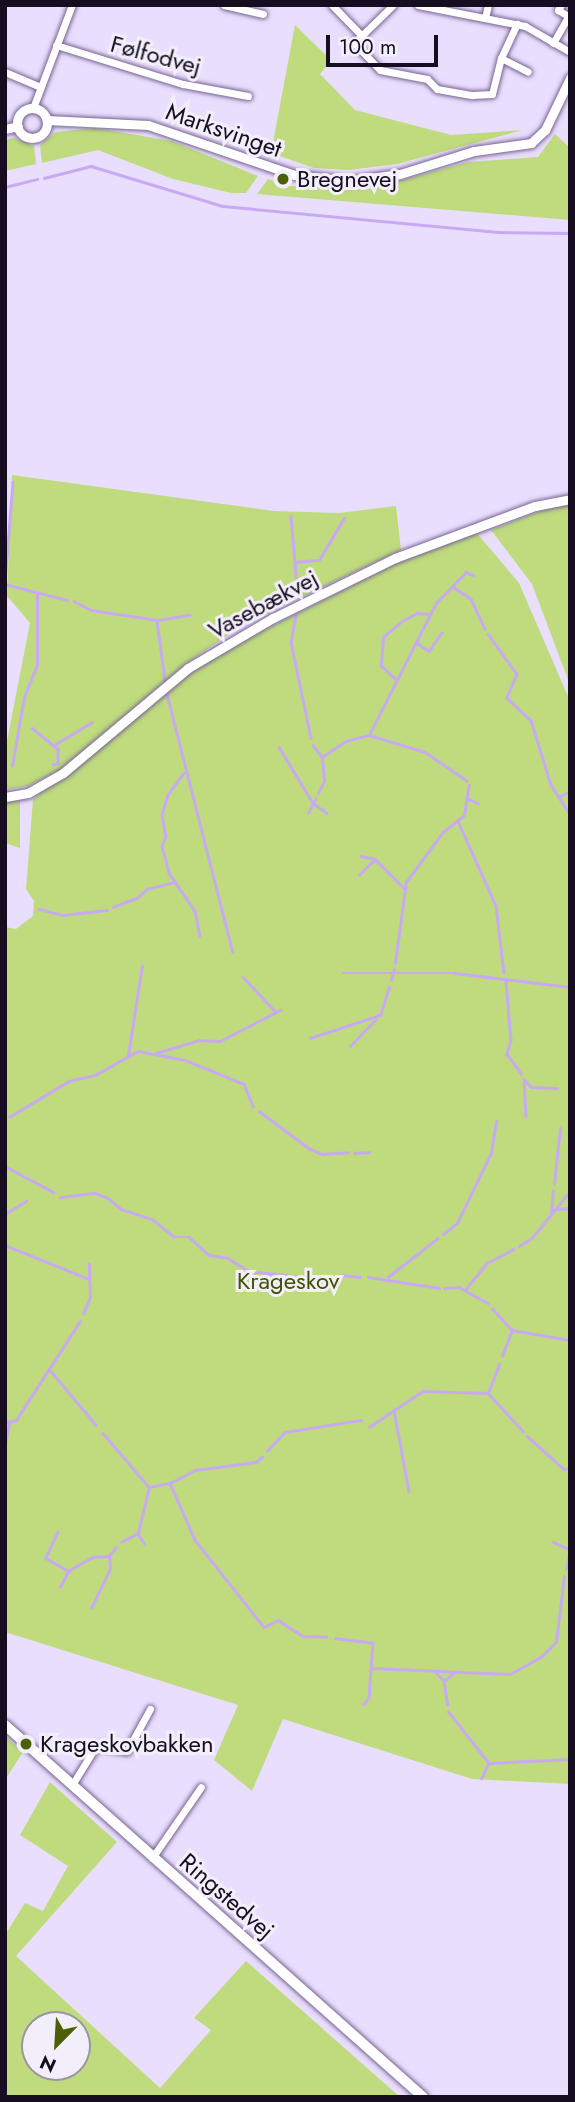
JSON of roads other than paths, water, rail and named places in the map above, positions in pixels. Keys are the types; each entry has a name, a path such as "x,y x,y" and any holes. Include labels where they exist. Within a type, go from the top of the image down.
{"main road":[{"name":"Ringstedvej","path":"5,1725 423,2097"}],"street":[{"path":"224,5 263,14"},
{"path":"332,5 362,36"},
{"path":"393,5 354,43 380,70 427,79 437,89 472,95 492,94 501,58 517,24"},
{"path":"418,5 517,24 570,52"},
{"path":"485,18 488,5"},
{"path":"553,43 569,15 558,10 561,5"},
{"path":"33,108 38,86 70,6"},
{"name":"Følfodvej","path":"56,45 183,84 248,96"},
{"path":"501,58 528,72"},
{"path":"5,72 38,86"},
{"name":"Marksvinget","path":"47,120 148,125 295,175 349,181 400,174 474,151 522,146 545,130 570,78"},
{"path":"33,108 47,120 44,133 36,137 22,134 18,126 20,113 33,108"},
{"path":"5,129 18,126"},
{"name":"Vasebækvej","path":"5,797 28,793 63,773 188,668 260,624 396,558 535,506 570,499"},
{"path":"72,1785 96,1746 127,1751 150,1709"},
{"path":"152,1858 201,1787"}],"waterway":[{"path":"44,178 91,166 223,206 498,232 570,233"},
{"path":"5,187 37,179"},
{"path":"13,482 5,584 67,600"},
{"path":"291,516 298,597"},
{"path":"295,562 319,560 344,518"},
{"path":"369,735 436,603 466,572 473,575"},
{"path":"452,586 471,599 485,629"},
{"path":"12,766 24,697 37,665 37,593"},
{"path":"74,601 91,610 157,620 190,615"},
{"path":"396,680 381,666 383,637 402,621 417,613 430,614"},
{"path":"296,615 291,642 311,738"},
{"path":"157,621 165,680"},
{"path":"417,643 429,651 441,633"},
{"path":"488,634 517,674 507,698 531,720 551,785 567,810"},
{"path":"167,694 233,952"},
{"path":"54,745 92,722"},
{"path":"32,728 58,749 58,763 53,765"},
{"path":"313,745 322,757 346,741 369,735 425,752 466,780"},
{"path":"279,747 313,803 327,813"},
{"path":"318,793 324,781 322,757"},
{"path":"184,773 168,795 162,815 166,837 162,846 169,873 195,911 200,936"},
{"path":"395,963 406,882 443,832 464,815 469,785"},
{"path":"558,797 570,792"},
{"path":"308,813 315,799"},
{"path":"468,799 478,803"},
{"path":"458,821 496,906 504,973"},
{"path":"361,856 375,859 404,888"},
{"path":"359,875 374,860"},
{"path":"113,907 137,898 147,889 175,882"},
{"path":"39,909 63,915 107,910"},
{"path":"128,1055 142,966"},
{"path":"391,980 394,969"},
{"path":"343,973 455,973 570,987"},
{"path":"243,977 276,1012"},
{"path":"506,981 511,1040 507,1054 521,1073"},
{"path":"310,1038 380,1015 389,987"},
{"path":"156,1053 199,1040 220,1041 280,1010"},
{"path":"350,1046 376,1019"},
{"path":"9,1117 69,1081 95,1075 138,1051 185,1060 244,1084 253,1106"},
{"path":"524,1079 526,1116"},
{"path":"525,1080 531,1087 557,1088"},
{"path":"259,1111 310,1149 322,1154 348,1152"},
{"path":"443,1234 457,1223 491,1153 496,1121"},
{"path":"554,1184 560,1128"},
{"path":"354,1153 369,1152"},
{"path":"5,1166 53,1192"},
{"path":"551,1212 553,1191"},
{"path":"519,1246 532,1238 570,1191"},
{"path":"60,1197 95,1193 108,1198 121,1209 152,1219 174,1237 189,1237 209,1255 228,1258 249,1271 333,1280 342,1275 360,1277"},
{"path":"5,1214 26,1201"},
{"path":"556,1209 570,1208"},
{"path":"388,1277 438,1238"},
{"path":"7,1246 89,1279"},
{"path":"465,1290 487,1263 513,1249"},
{"path":"83,1314 90,1297 89,1264"},
{"path":"368,1277 439,1288"},
{"path":"444,1288 459,1287 488,1303"},
{"path":"492,1308 512,1330 570,1340"},
{"path":"5,1422 16,1420 80,1321"},
{"path":"502,1356 512,1330"},
{"path":"488,1393 499,1364"},
{"path":"51,1371 96,1425"},
{"path":"369,1427 423,1391 488,1393 523,1431"},
{"path":"394,1410 409,1492"},
{"path":"267,1451 285,1432 361,1420"},
{"path":"5,1444 9,1423"},
{"path":"103,1433 149,1487"},
{"path":"527,1436 564,1469 570,1469"},
{"path":"149,1487 170,1483 195,1470 256,1462 262,1457"},
{"path":"170,1483 195,1540 264,1627 278,1620 303,1636 326,1637"},
{"path":"121,1542 138,1533 149,1487"},
{"path":"58,1532 46,1558 67,1570"},
{"path":"138,1534 144,1543"},
{"path":"553,1542 569,1549"},
{"path":"60,1587 68,1571 92,1557 109,1556 116,1547"},
{"path":"566,1569 570,1550"},
{"path":"91,1608 110,1569 109,1556"},
{"path":"372,1668 510,1674 541,1657 556,1642 564,1576"},
{"path":"335,1638 373,1643 369,1698 364,1704"},
{"path":"436,1672 444,1681 454,1673"},
{"path":"444,1681 448,1705"},
{"path":"448,1711 489,1763 482,1778"},
{"path":"489,1763 570,1759"}],"place":[{"name":"Bregnevej","path":"283,179"},
{"name":"Krageskovbakken","path":"26,1744"}],"park label":[{"name":"Krageskov","path":"288,1281"}]}
